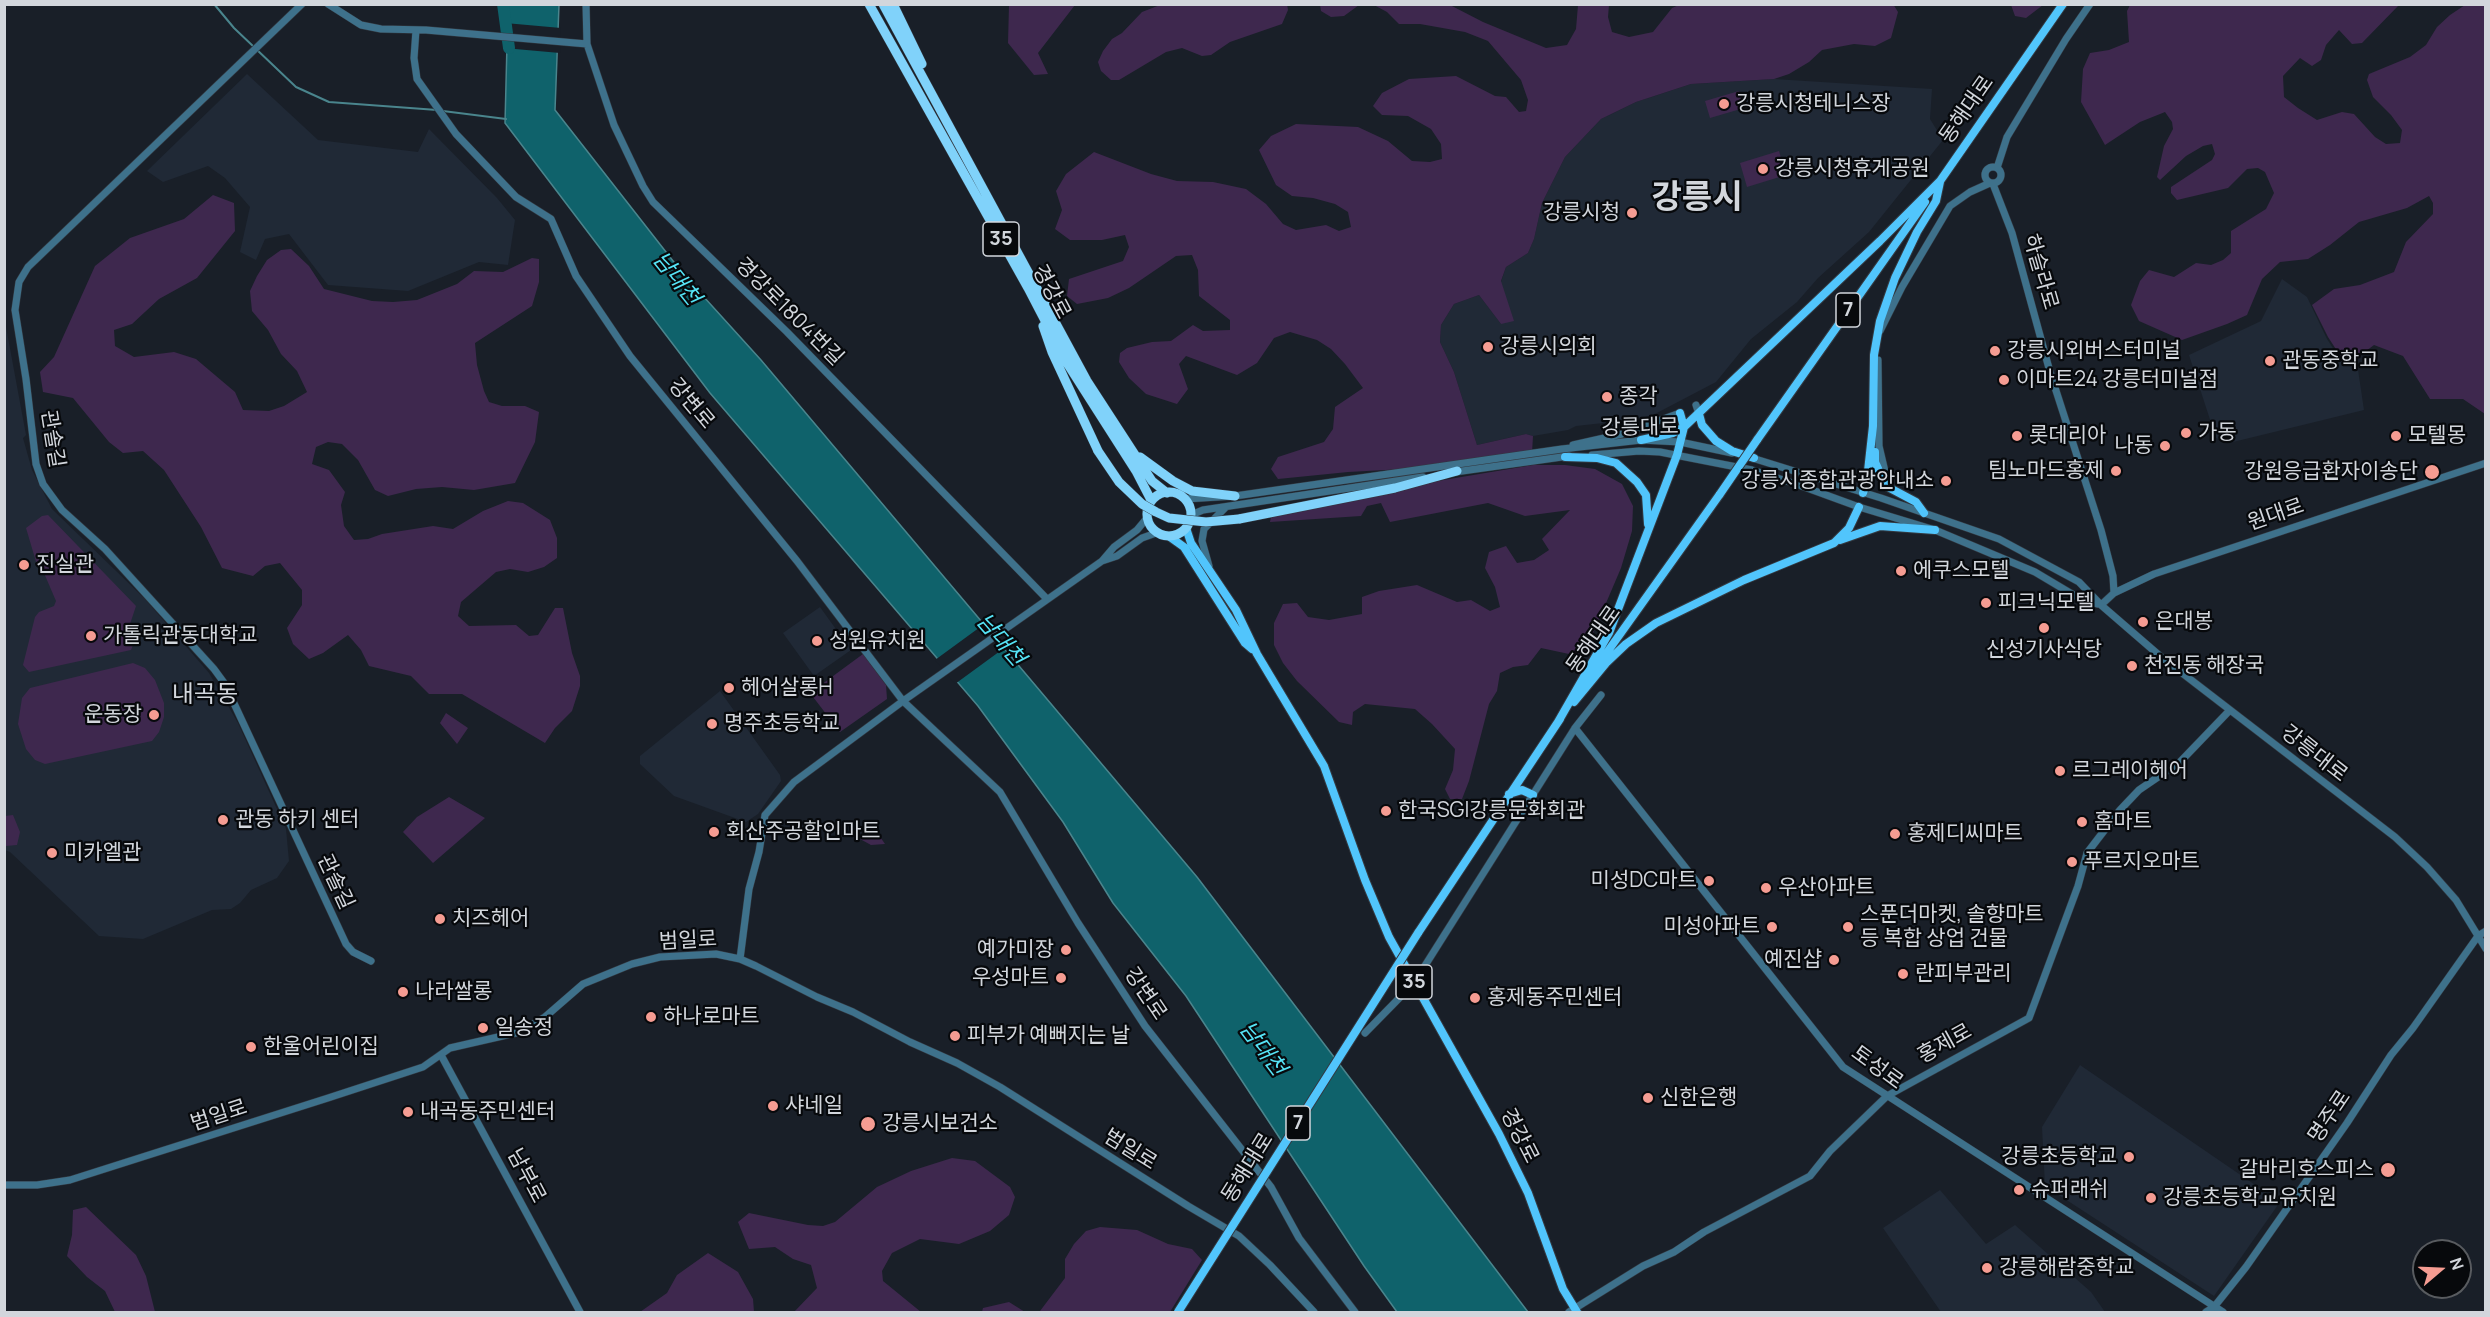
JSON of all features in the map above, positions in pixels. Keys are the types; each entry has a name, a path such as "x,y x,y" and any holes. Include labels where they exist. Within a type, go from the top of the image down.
{"highway":[{"name":"경강로","path":"869,4 1028,288 1067,363 1141,479 1151,500"},
{"name":"경강로","path":"883,4 1087,381 1152,481 1167,492"},
{"path":"893,4 967,159"},
{"path":"1028,288 1052,352 1098,451 1119,482 1142,504 1169,518 1206,522 1239,519 1395,488 1457,471"},
{"path":"1133,452 1173,481 1192,490 1235,496"},
{"path":"1156,533 1147,518 1151,500 1167,492 1179,495 1189,505 1191,515 1186,528 1170,537"},
{"name":"35","path":"1156,533 1170,537"}],"main road":[{"name":"동해대로","path":"1178,1312 1418,933 1509,794 2063,4"},
{"path":"1924,513 1916,502 1886,486 1875,462 1874,355 1880,321 1896,278 1917,232 1936,201 1940,181"},
{"path":"1558,722 1609,633 1677,455 1684,427 1697,410 1940,181"},
{"path":"1697,410 1702,425 1716,441 1732,451 1754,458"},
{"path":"1680,413 1684,427"},
{"path":"1863,493 1867,480 1874,426"},
{"path":"1641,440 1673,433 1684,427"},
{"path":"1564,453 1597,458 1616,464 1637,482 1646,495 1647,533"},
{"path":"1834,543 1849,528 1859,507"},
{"path":"1564,713 1607,662 1626,644 1656,623 1744,580 1880,526 1935,530"},
{"name":"경강로","path":"1186,528 1191,543 1236,610 1257,654 1324,766 1389,937 1499,1134 1528,1193 1573,1311"},
{"name":"경강로","path":"1170,537 1184,547 1245,643 1257,654"},
{"path":"1509,794 1522,790 1533,795"}],"street":[{"name":"관솔길","path":"302,4 28,267 19,282 16,296 17,326 36,464 47,491 74,522 105,549 225,684 341,934 353,952 371,961"},
{"path":"328,4 362,25 381,29 426,30 587,44"},
{"name":"경강로1804번길","path":"586,4 587,44 614,125 653,202 788,332 1045,600"},
{"path":"1997,168 2007,137 2066,39 2090,4"},
{"name":"강변로","path":"416,30 414,57 417,79 456,134 516,197 550,219 561,237 576,276 630,356 797,561 903,701 1000,792 1078,923 1145,1026 1271,1187 1299,1238 1355,1312"},
{"path":"1889,488 1879,446 1880,330 1902,287 1950,206 1970,192 1999,181 2001,171 1997,168 1989,168 1985,172 1986,180 1991,183"},
{"name":"하슬라로","path":"1991,183 2012,233 2050,372 2101,530 2113,576 2114,593"},
{"path":"1874,355 1879,340"},
{"path":"1564,453 1582,442 1622,435 1680,413"},
{"name":"강릉대로","path":"1191,515 1203,510 1641,440 1680,442 1754,458 1924,513 1999,539 2079,582 2101,605 2160,656 2395,837 2457,900 2486,950"},
{"name":"강릉대로","path":"1185,499 1235,496 1564,453 1639,451 1677,455 1752,470 1859,507 1935,530 2035,572 2082,600 2101,605"},
{"name":"원대로","path":"2101,605 2114,593 2154,574 2486,463"},
{"path":"1859,507 1863,493"},
{"path":"1210,572 1202,541 1204,529 1226,507"},
{"path":"740,959 749,889 759,852 765,815 794,782 903,701 1102,561 1114,547 1137,530 1147,518"},
{"path":"1102,561 1117,556 1142,538 1156,533"},
{"path":"1365,1034 1414,982 1575,728 1601,694"},
{"name":"홍제로","path":"1573,1311 1643,1266 1674,1252 1704,1232 1810,1176 1830,1150 1887,1096 2029,1018 2078,886 2087,853 2133,796 2180,762 2230,710"},
{"name":"토성로","path":"1575,728 1843,1066 2223,1312"},
{"path":"2478,936 2486,931"},
{"name":"명주로","path":"2205,1312 2214,1307 2246,1267 2347,1123 2391,1055 2413,1028 2478,936"},
{"name":"범일로","path":"4,1185 37,1185 70,1180 417,1068 441,1055 450,1047 520,1032 545,1017 583,984 632,964 660,957 716,954 740,959 957,1063 1000,1087 1239,1236 1314,1312"},
{"name":"남부로","path":"441,1055 580,1312"}],"shaded area":[{"path":"1287,4 1288,10 1282,24 1230,42 1211,55 1202,56 1182,48 1166,52 1119,80 1111,80 1101,71 1098,62 1103,51 1112,39 1122,33 1142,12 1160,5"},
{"path":"1320,4 1359,5 1344,16 1331,17 1321,11"},
{"path":"1893,4 1898,12 1891,38 1875,46 1854,44 1822,50 1809,62 1789,74 1774,79 1691,84 1636,102 1601,119 1565,157 1542,203 1534,239 1528,253 1506,267 1501,281 1514,321 1501,324 1479,295 1454,304 1441,325 1440,342 1454,372 1477,445 1526,434 1533,436 1532,453 1480,465 1348,472 1278,479 1271,469 1278,457 1324,442 1333,429 1335,407 1363,388 1331,349 1317,340 1290,332 1274,338 1257,363 1237,375 1186,356 1179,364 1188,389 1177,404 1146,394 1129,378 1119,362 1120,353 1127,348 1152,342 1171,341 1193,325 1203,331 1230,330 1230,320 1199,296 1198,270 1192,255 1176,256 1129,288 1108,298 1077,304 1067,296 1069,279 1123,261 1129,247 1125,235 1102,240 1070,240 1055,229 1062,210 1056,191 1066,174 1094,152 1151,174 1177,181 1213,182 1246,189 1266,204 1283,224 1296,230 1326,225 1339,231 1351,227 1348,212 1335,204 1313,198 1292,196 1276,185 1259,150 1271,136 1296,124 1358,127 1388,141 1412,161 1430,162 1442,159 1441,144 1431,129 1408,116 1382,115 1373,106 1382,93 1409,79 1456,76 1495,96 1506,97 1519,112 1526,111 1528,100 1521,80 1488,41 1465,32 1420,24 1399,24 1387,12 1374,5 1450,5 1483,22 1546,48 1567,45 1576,29 1578,5 1609,5 1608,17 1612,32 1629,37 1653,32 1672,8 1679,5"},
{"path":"2011,4 2043,5 2026,18 2015,16"},
{"path":"1009,5 1075,5 1038,53 1048,74 1034,75 1008,43"},
{"path":"2130,5 2399,5 2362,43 2352,44 2339,30 2326,45 2321,60 2312,66 2300,58 2283,76 2284,97 2298,108 2317,120 2342,112 2354,114 2375,137 2386,144 2400,143 2402,130 2373,97 2367,80 2369,74 2410,57 2426,45 2437,27 2465,5 2485,5 2485,414 2463,399 2430,399 2403,356 2374,345 2354,360 2341,357 2312,305 2334,289 2360,285 2394,272 2406,242 2433,214 2433,203 2429,196 2407,208 2359,222 2308,259 2280,262 2262,279 2247,315 2227,324 2182,340 2139,321 2131,305 2140,281 2149,270 2174,277 2196,263 2211,265 2223,260 2231,253 2231,231 2266,209 2274,193 2265,172 2258,168 2247,169 2228,188 2177,200 2171,193 2171,187 2212,160 2215,154 2212,144 2203,146 2186,156 2160,180 2157,177 2164,146 2173,129 2172,122 2165,112 2140,122 2105,145 2081,102 2083,69 2090,53 2109,50 2129,42 2127,11"},
{"path":"247,74 318,140 418,152 429,129 497,198 515,220 508,265 479,262 408,291 328,285 289,234 265,239 256,260 240,252 250,207 225,178 208,166 163,182 147,171"},
{"path":"1774,79 1932,89 1930,119 1943,140 1869,232 1818,278 1797,302 1751,339 1716,382 1653,415 1614,426 1603,423 1576,426 1568,430 1533,436 1526,434 1477,445 1454,372 1440,342 1441,325 1454,304 1479,295 1501,324 1501,282 1506,267 1528,253 1534,239 1542,203 1565,157 1601,119 1636,102 1691,84"},
{"name":"강릉시청테니스장","path":"1739,91 1744,108 1710,118 1705,101"},
{"name":"강릉시청휴게공원","path":"1779,151 1786,175 1747,187 1740,163"},
{"path":"213,195 234,203 235,231 197,278 159,299 132,324 114,330 115,346 134,357 174,352 196,359 235,392 243,410 269,411 284,406 307,392 297,371 281,354 268,330 252,311 250,291 257,276 267,260 281,250 291,249 309,266 324,289 372,301 393,302 417,300 457,284 474,271 503,272 532,258 539,259 539,282 532,306 475,343 477,365 489,402 502,406 525,406 539,412 535,442 515,483 474,490 442,487 416,489 388,496 375,490 358,460 342,444 328,442 316,447 312,464 329,470 345,492 341,505 344,526 354,540 433,526 453,529 483,511 508,501 523,503 550,520 557,538 557,558 544,567 528,572 510,569 496,572 461,602 458,616 469,626 516,625 529,636 538,635 555,608 563,608 572,653 580,676 580,686 572,711 555,728 545,743 462,694 429,694 411,676 369,666 361,650 348,635 323,653 309,659 293,644 287,628 302,605 302,590 280,563 265,566 253,576 222,568 201,527 164,470 143,451 123,453 109,442 73,398 43,392 40,372 54,357 95,266 130,238 184,219"},
{"name":"관동중학교","path":"2282,279 2307,297 2327,339 2340,359 2357,363 2364,410 2229,443 2216,438 2189,355 2261,321"},
{"name":"가톨릭관동대학교","path":"4,316 26,435 23,438 32,470 52,509 145,599 209,673 238,723 286,829 289,861 277,878 251,890 240,903 231,909 212,910 143,939 99,936 10,852 5,850"},
{"path":"1533,465 1565,465 1595,469 1622,484 1633,506 1632,531 1621,568 1583,657 1541,648 1528,665 1513,667 1500,673 1497,691 1489,704 1469,781 1462,799 1450,799 1445,789 1453,770 1455,749 1432,724 1415,709 1365,704 1353,712 1352,725 1339,722 1297,681 1283,663 1274,645 1274,623 1283,604 1297,603 1308,617 1329,620 1362,614 1362,597 1379,591 1417,585 1457,602 1471,600 1490,611 1500,607 1495,587 1485,568 1489,552 1506,546 1517,563 1534,560 1549,550 1542,539 1570,510 1525,516 1488,503 1390,522 1381,503 1367,506 1361,516 1270,522 1271,517 1360,494"},
{"path":"48,515 136,606 130,624 133,645 131,650 29,672 23,665 35,617 39,612 54,606 56,601 44,573 37,565 26,528 42,516"},
{"name":"성원유치원","path":"820,607 851,650 814,676 783,633"},
{"path":"863,654 886,685 887,699 840,732 810,693"},
{"path":"133,663 145,668 155,680 164,703 164,717 159,732 152,741 45,764 35,760 26,749 18,724 22,698 30,688"},
{"name":"명주초등학교","path":"720,691 780,775 781,781 758,814 746,822 674,796 640,764 640,756"},
{"path":"446,713 468,728 457,744 440,723"},
{"path":"449,797 485,818 433,863 403,832 417,817"},
{"path":"13,815 20,832 17,845 6,846 5,816"},
{"path":"874,828 885,844 871,845 860,839"},
{"name":"강릉초등학교","path":"2080,1065 2280,1202 2214,1296 2045,1186 2042,1127"},
{"path":"952,1158 975,1161 1010,1187 1015,1197 1009,1215 990,1231 959,1244 920,1239 892,1253 882,1271 883,1281 921,1312 794,1312 817,1288 811,1265 793,1259 775,1247 749,1249 738,1222 749,1213 823,1226 835,1222 877,1187 911,1171"},
{"name":"강릉해람중학교","path":"1940,1190 1986,1244 2015,1225 2091,1292 2105,1312 1941,1312 1883,1228"},
{"path":"86,1207 136,1255 146,1276 155,1312 115,1312 105,1291 87,1277 67,1256 72,1235 73,1210"},
{"path":"1100,1227 1137,1230 1168,1244 1192,1249 1202,1260 1170,1312 1034,1312 1040,1311 1065,1278 1065,1259 1074,1244 1086,1231"},
{"path":"708,1253 738,1272 753,1299 754,1312 640,1312 667,1293 677,1275"},
{"path":"1009,1302 1025,1312 982,1312 983,1308"}],"water":[{"path":"508,5 559,5 555,110 684,275 761,360 1197,877 1528,1312 1397,1312 1364,1266 1186,996 1113,903 1063,822 978,706 710,393 505,123"}],"pier":[{"path":"505,23 561,28 560,53 504,48"},
{"path":"987,622 1007,646 955,684 935,660"}],"waterway":[{"path":"214,4 234,28 296,87 329,102 437,110"},
{"name":"남대천","path":"503,4 509,48"},
{"path":"443,111 506,119"}],"place":[{"name":"강릉시청테니스장","path":"1724,104"},
{"name":"강릉시청휴게공원","path":"1763,169"},
{"name":"강릉시청","path":"1632,213"},
{"name":"강릉시의회","path":"1488,347"},
{"name":"강릉시외버스터미널","path":"1995,351"},
{"name":"관동중학교","path":"2270,361"},
{"name":"이마트24 강릉터미널점","path":"2004,380"},
{"name":"종각","path":"1607,397"},
{"name":"가동","path":"2186,433"},
{"name":"롯데리아","path":"2017,436"},
{"name":"모텔몽","path":"2396,436"},
{"name":"나동","path":"2165,446"},
{"name":"팀노마드홍제","path":"2116,471"},
{"name":"강원응급환자이송단","path":"2432,472"},
{"name":"강릉시종합관광안내소","path":"1946,481"},
{"name":"진실관","path":"24,565"},
{"name":"에쿠스모텔","path":"1901,571"},
{"name":"피크닉모텔","path":"1986,603"},
{"name":"은대봉","path":"2143,622"},
{"name":"신성기사식당","path":"2044,628"},
{"name":"가톨릭관동대학교","path":"91,636"},
{"name":"성원유치원","path":"817,641"},
{"name":"천진동 해장국","path":"2132,666"},
{"name":"헤어살롱H","path":"729,688"},
{"name":"운동장","path":"154,715"},
{"name":"명주초등학교","path":"712,724"},
{"name":"르그레이헤어","path":"2060,771"},
{"name":"한국SGI강릉문화회관","path":"1386,811"},
{"name":"관동 하키 센터","path":"223,820"},
{"name":"홈마트","path":"2082,822"},
{"name":"회산주공할인마트","path":"714,832"},
{"name":"홍제디씨마트","path":"1895,834"},
{"name":"미카엘관","path":"52,853"},
{"name":"푸르지오마트","path":"2072,862"},
{"name":"미성DC마트","path":"1709,881"},
{"name":"우산아파트","path":"1766,888"},
{"name":"치즈헤어","path":"440,919"},
{"name":"미성아파트","path":"1772,927"},
{"name":"스푼더마켓, 솔향마트 등 복합 상업 건물","path":"1848,927"},
{"name":"예가미장","path":"1066,950"},
{"name":"예진샵","path":"1834,960"},
{"name":"란피부관리","path":"1903,974"},
{"name":"우성마트","path":"1061,978"},
{"name":"나라쌀롱","path":"403,992"},
{"name":"홍제동주민센터","path":"1475,998"},
{"name":"하나로마트","path":"651,1017"},
{"name":"일송정","path":"483,1028"},
{"name":"피부가 예뻐지는 날","path":"955,1036"},
{"name":"한울어린이집","path":"251,1047"},
{"name":"신한은행","path":"1648,1098"},
{"name":"샤네일","path":"773,1106"},
{"name":"내곡동주민센터","path":"408,1112"},
{"name":"강릉시보건소","path":"868,1124"},
{"name":"강릉초등학교","path":"2129,1157"},
{"name":"갈바리호스피스","path":"2388,1170"},
{"name":"슈퍼래쉬","path":"2019,1190"},
{"name":"강릉초등학교유치원","path":"2151,1198"},
{"name":"강릉해람중학교","path":"1987,1268"}],"district":[{"name":"강릉시","path":"1697,199"},
{"name":"내곡동","path":"205,695"}]}
